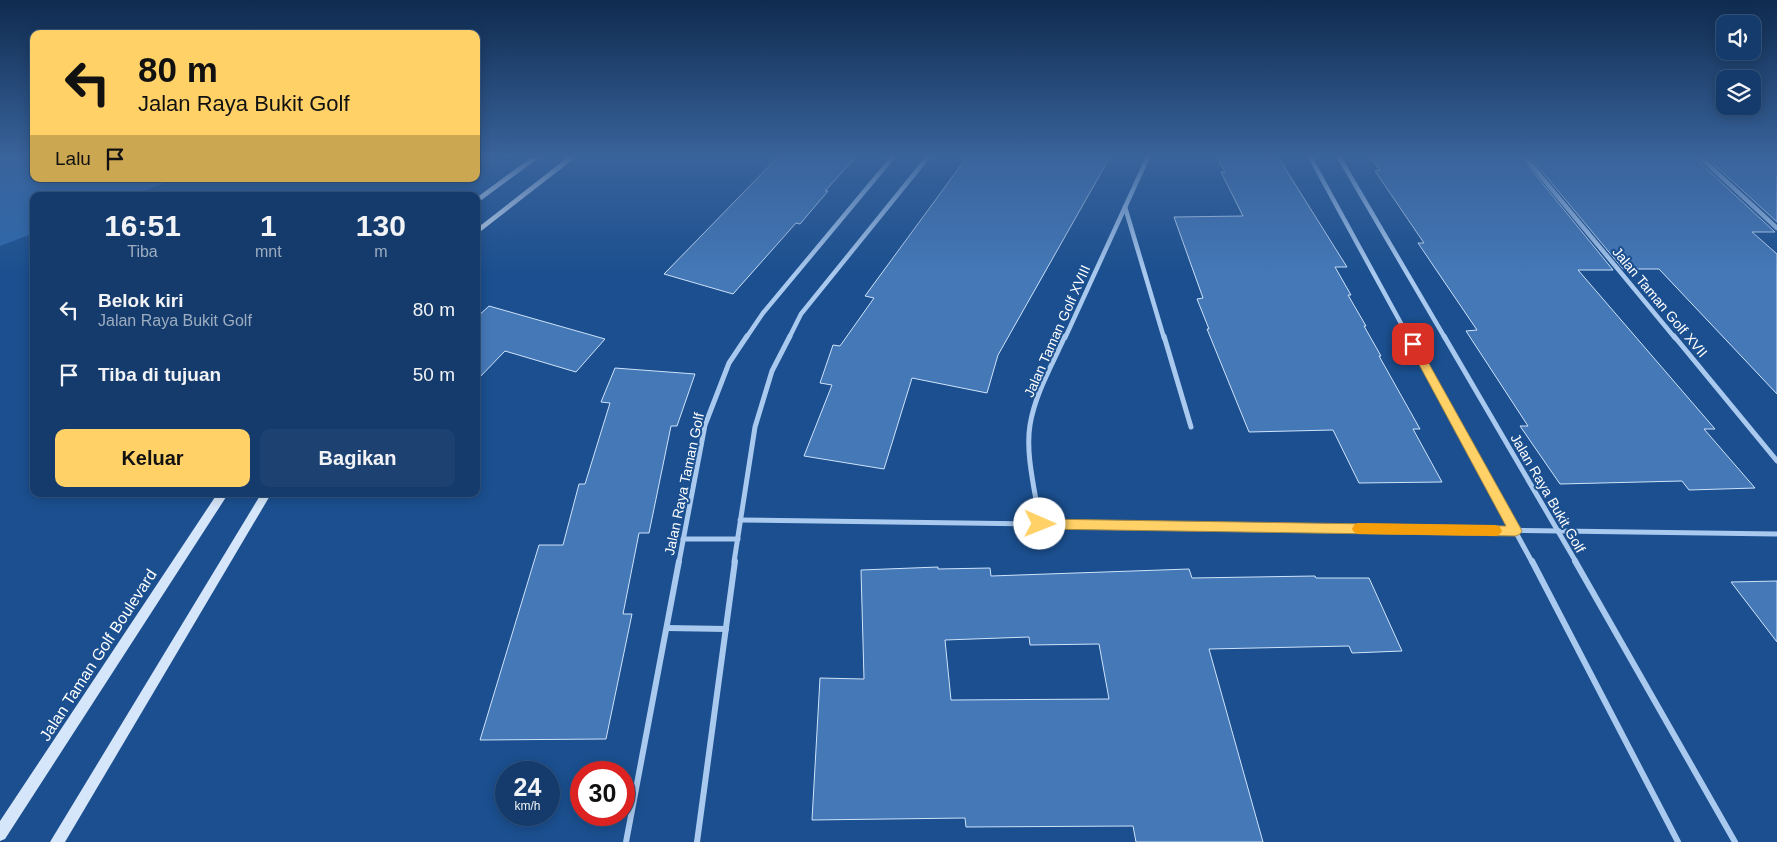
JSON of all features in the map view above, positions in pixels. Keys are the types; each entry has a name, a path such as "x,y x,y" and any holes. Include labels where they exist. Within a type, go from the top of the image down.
{"street":[{"path":"480,230 522,196"},
{"name":"Jalan Raya Taman Golf","path":"626,842 705,425 729,363 763,313 860,196"},
{"path":"696,842 740,520 755,426 772,371 801,314 896,196"},
{"name":"Jalan Taman Golf XVIII","path":"1040,524 1029,446 1030,425 1038,396 1130,196"},
{"path":"1332,196 1516,531 1678,842"},
{"name":"Jalan Raya Bukit Golf","path":"1361,196 1558,531 1735,842"},
{"name":"Jalan Taman Golf XVII","path":"1558,196 1777,461"},
{"path":"1743,196 1777,228"},
{"path":"1125,206 1191,427"},
{"name":"Jalan Taman Golf Boulevard","path":"0,834 221,497"},
{"path":"57,842 264,497"},
{"path":"740,520 1777,534"},
{"path":"683,539 738,539"},
{"path":"667,628 726,629"}],"shaded area":[{"path":"0,196 30,196 30,235 0,246"}],"building":[{"path":"740,196 824,196 800,224 796,223 733,294 664,274"},
{"path":"938,196 1088,196 998,355 987,393 912,378 884,469 804,456 832,385 820,383 833,345 840,346 874,298 865,296"},
{"path":"1233,196 1303,196 1347,267 1335,267 1381,356 1379,356 1420,429 1413,429 1442,482 1359,483 1333,430 1249,432 1207,329 1209,329 1197,299 1203,298 1174,217 1243,216"},
{"path":"1392,196 1553,196 1613,270 1578,270 1715,429 1704,429 1755,488 1689,490 1682,481 1560,484 1520,426 1528,426 1466,331 1477,330 1418,243 1424,243"},
{"path":"1563,196 1736,196 1775,232 1752,232 1777,254 1777,394 1659,269 1623,269"},
{"path":"1749,196 1777,196 1777,222"},
{"path":"489,306 605,339 576,372 505,351 480,377 480,314"},
{"path":"615,368 695,374 677,426 671,426 649,533 639,533 623,614 632,614 606,739 480,740 539,545 563,545 579,484 585,484 610,403 601,402"},
{"path":"938,567 938,569 990,568 991,576 1189,569 1192,578 1315,576 1316,578 1369,578 1402,651 1352,653 1349,646 1209,649 1263,842 1136,842 1133,826 966,827 965,818 812,820 820,678 864,679 861,570","holes":["1029,637 1030,645 1099,644 1109,699 951,700 945,640"]},
{"path":"1777,581 1777,642 1731,582"}],"slow traffic":[{"path":"1358,529 1496,531"}],"route":[{"path":"1040,524 1516,531 1413,344"}]}
